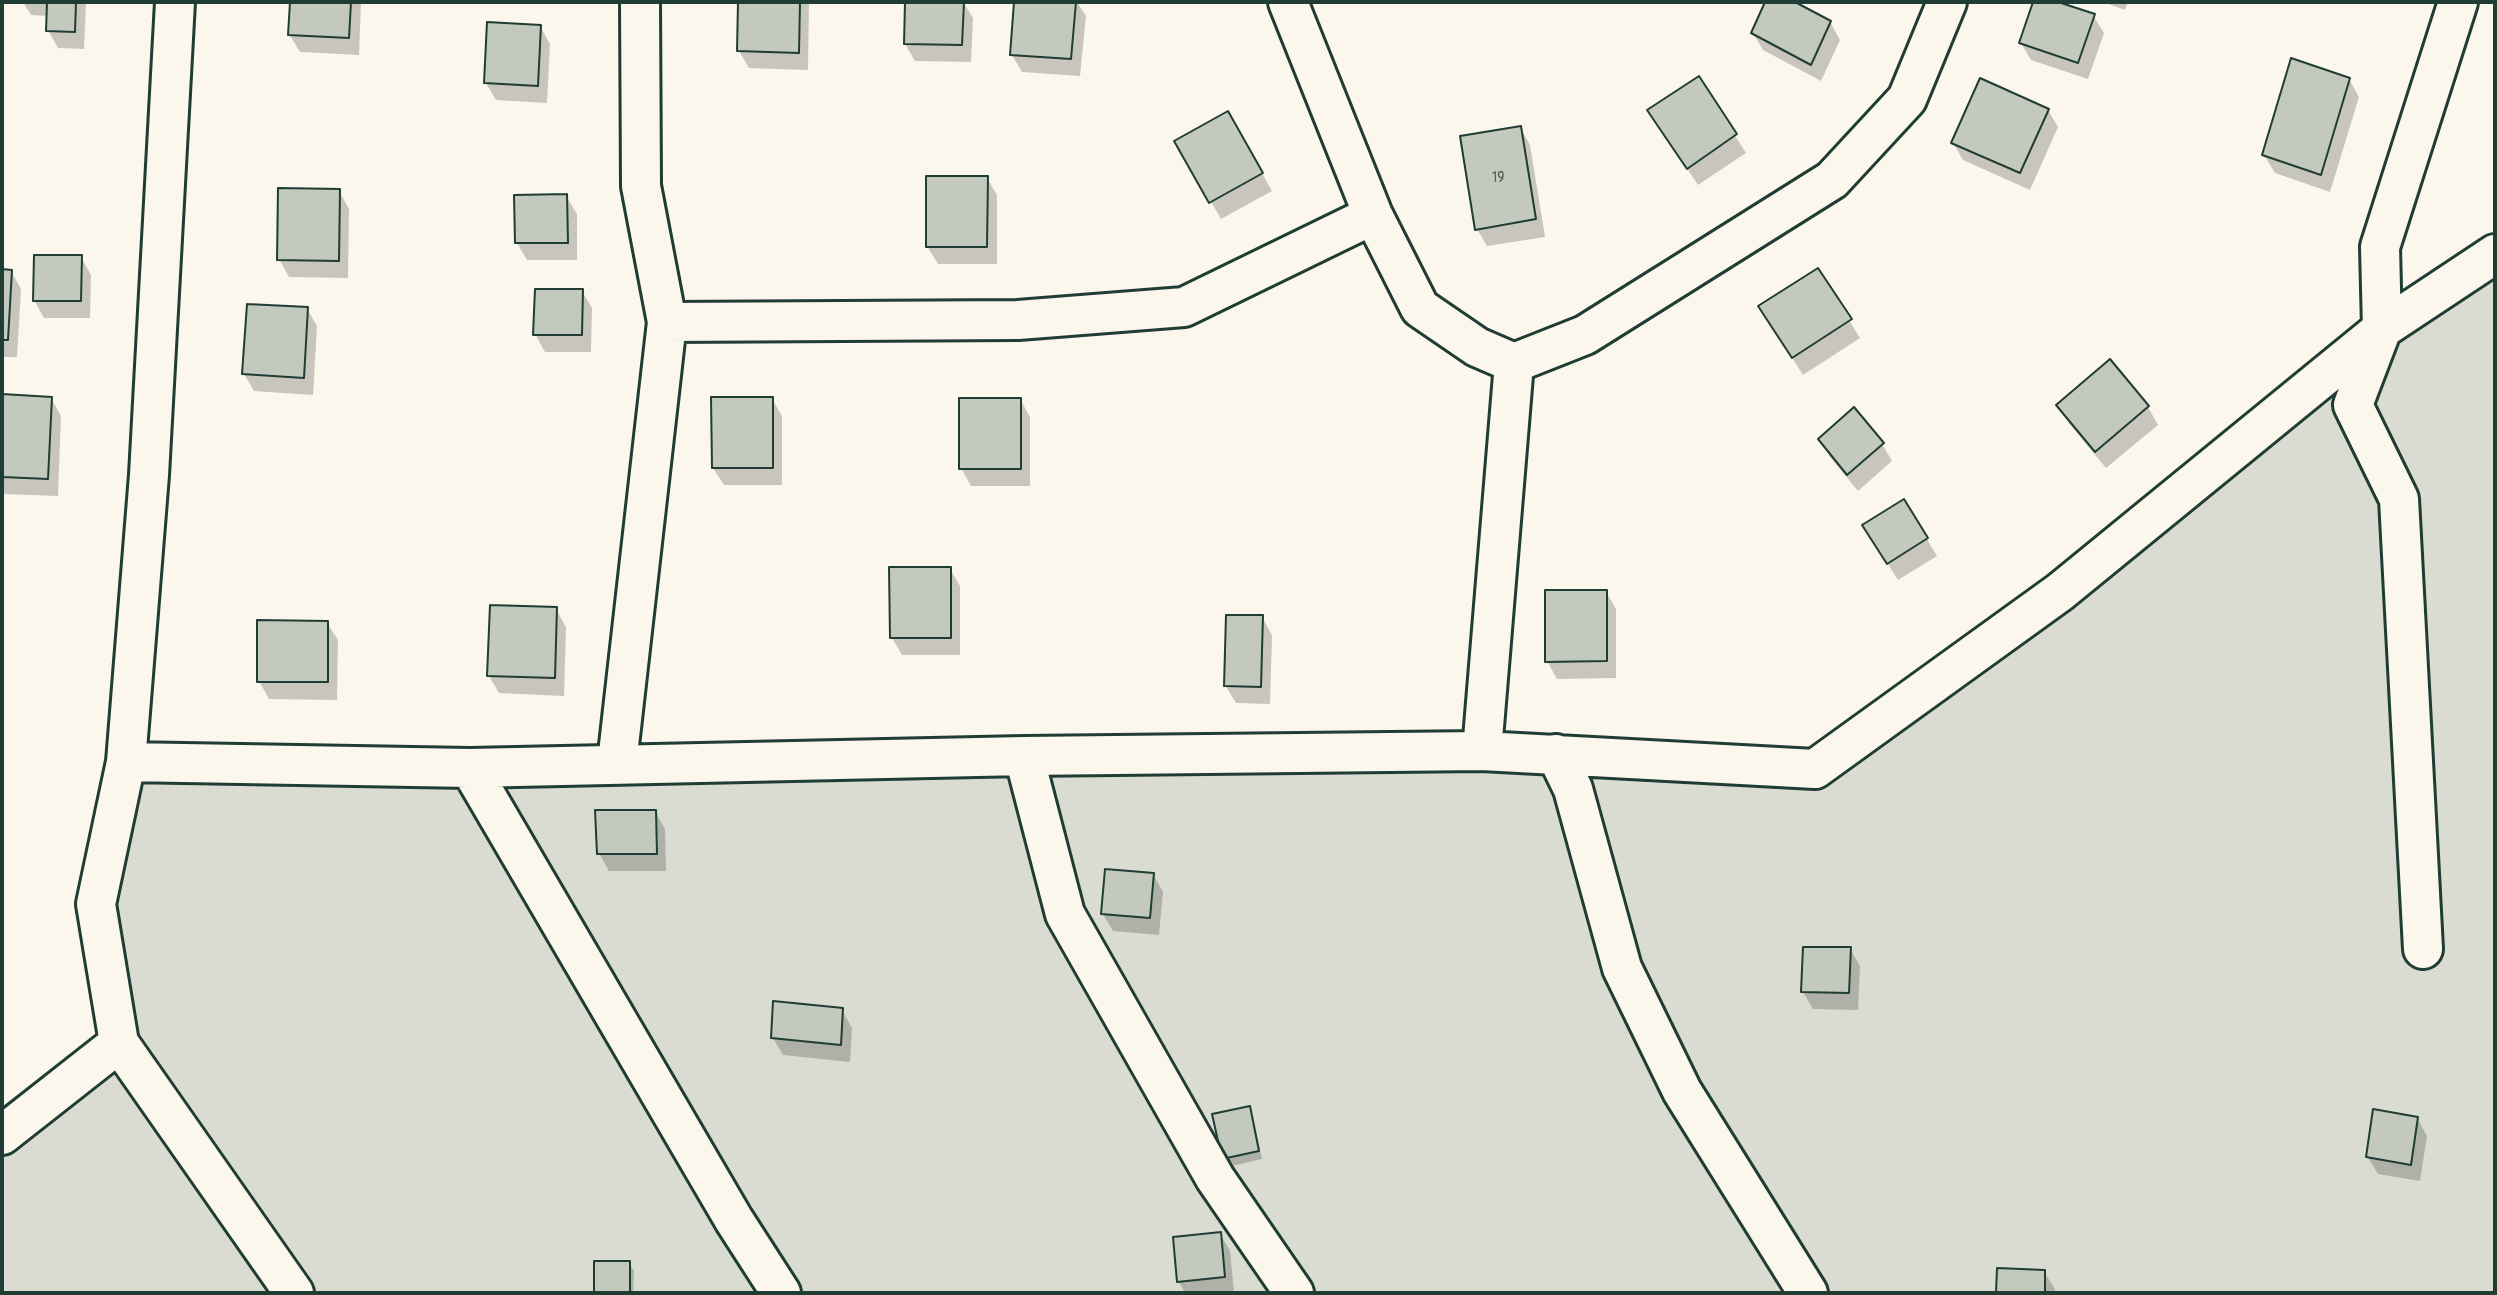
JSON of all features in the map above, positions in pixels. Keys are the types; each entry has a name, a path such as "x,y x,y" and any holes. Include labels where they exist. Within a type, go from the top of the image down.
{"street":[{"path":"175,2 149,475 126,762 96,904 119,1043 294,1293"},
{"path":"617,764 667,322 641,186 640,2"},
{"path":"1288,2 1373,215 1420,308 1477,347 1514,363 1586,335 1832,180 1907,99 1947,2"},
{"path":"2423,950 2399,499 2353,405 2382,329 2380,247 2458,2"},
{"path":"667,322 1018,320 1184,307 1373,215"},
{"path":"126,762 470,768 1024,756 1482,751 1815,769 2060,592 2382,329 2495,254"},
{"path":"1482,751 1514,363"},
{"path":"1556,754 1573,789 1622,968 1682,1091 1808,1293"},
{"path":"1024,756 1065,914 1215,1178 1294,1293"},
{"path":"470,768 734,1220 781,1293"},
{"path":"2,1135 119,1043"}],"shaded area":[{"path":"2495,254 2495,1293 2,1293 2,1119 119,1042 96,904 126,762 1815,769"}],"building":[{"path":"47,2 76,2 75,32 46,31"},
{"path":"290,2 351,2 349,38 288,35"},
{"path":"738,2 800,2 799,53 737,51"},
{"path":"905,2 964,2 962,45 904,44"},
{"path":"1014,2 1076,2 1071,59 1010,55"},
{"path":"1765,2 1795,2 1831,21 1811,65 1751,33"},
{"path":"2033,2 2058,2 2095,14 2078,63 2019,43"},
{"path":"487,22 541,25 538,86 484,83"},
{"path":"2291,58 2350,78 2321,175 2262,155"},
{"path":"1699,76 1737,134 1687,169 1647,110"},
{"path":"1980,78 2049,109 2020,173 1951,143"},
{"path":"1228,111 1263,173 1209,203 1174,141"},
{"path":"1521,126 1536,219 1475,230 1460,136"},
{"path":"926,176 988,176 987,247 926,247"},
{"path":"278,188 340,189 339,261 277,260"},
{"path":"567,194 568,243 515,243 514,195"},
{"path":"34,255 82,255 81,301 33,301"},
{"path":"1818,268 1852,319 1792,358 1758,306"},
{"path":"2,269 12,270 8,340 2,340"},
{"path":"535,289 583,289 582,335 533,335"},
{"path":"247,304 308,307 304,378 242,374"},
{"path":"2110,359 2149,406 2095,452 2056,405"},
{"path":"2,394 52,397 48,479 2,477"},
{"path":"711,397 773,397 773,468 712,468"},
{"path":"959,398 1021,398 1021,469 959,469"},
{"path":"1854,407 1884,443 1847,475 1818,439"},
{"path":"1904,499 1928,538 1887,564 1862,525"},
{"path":"889,567 951,567 951,638 890,638"},
{"path":"1545,590 1607,590 1607,661 1545,662"},
{"path":"490,605 557,607 555,678 487,676"},
{"path":"1226,615 1263,615 1261,687 1224,686"},
{"path":"257,620 328,621 328,682 257,682"},
{"path":"595,810 656,810 657,854 597,854"},
{"path":"1105,869 1154,873 1150,918 1101,914"},
{"path":"1803,947 1851,947 1849,993 1801,992"},
{"path":"773,1001 843,1008 841,1045 771,1038"},
{"path":"1250,1106 1259,1151 1222,1159 1212,1114"},
{"path":"2373,1109 2418,1117 2411,1165 2366,1157"},
{"path":"1221,1232 1225,1277 1177,1282 1173,1237"},
{"path":"594,1261 630,1261 630,1293 594,1293"},
{"path":"1997,1268 2045,1270 2045,1293 1996,1293"}]}
